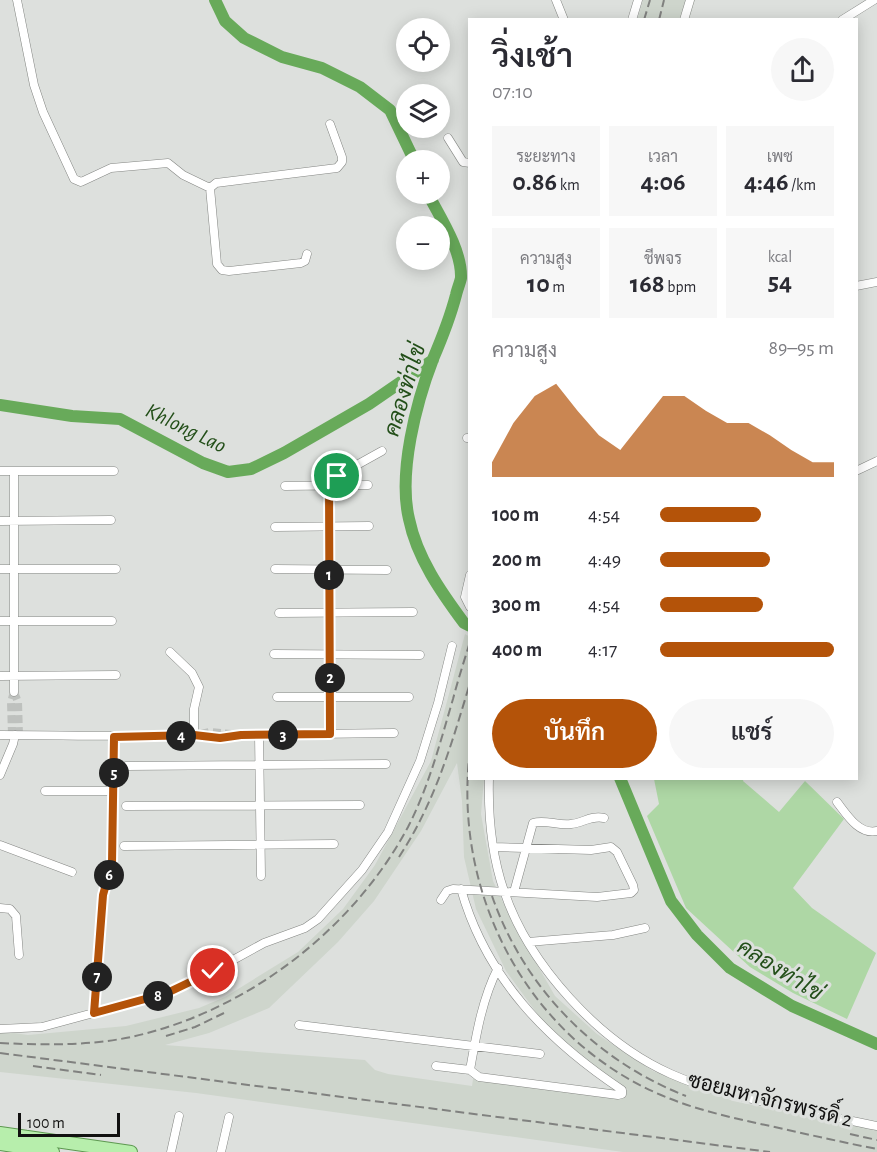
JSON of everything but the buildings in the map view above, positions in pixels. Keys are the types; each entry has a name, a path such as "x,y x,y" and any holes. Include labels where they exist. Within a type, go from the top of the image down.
{"main road":[{"path":"0,1132 130,1152"},
{"path":"0,1144 53,1152"}],"street":[{"path":"17,0 34,85 74,179 81,182 105,170 119,167 168,163 183,175 210,188"},
{"path":"556,0 563,18"},
{"path":"634,18 638,0"},
{"path":"685,18 690,0"},
{"path":"845,18 874,0"},
{"path":"210,188 216,183 341,166 342,157 330,124"},
{"path":"448,138 462,162 468,163"},
{"path":"210,188 218,268 229,271 301,263 305,261 307,254"},
{"path":"858,286 877,282"},
{"path":"330,734 329,486 337,476 382,451"},
{"path":"858,470 877,460"},
{"path":"0,471 114,471"},
{"path":"14,471 14,692"},
{"path":"285,486 368,485"},
{"path":"0,521 111,520"},
{"path":"275,527 369,526"},
{"path":"0,569 116,569"},
{"path":"275,569 387,570"},
{"path":"468,584 465,597 468,603"},
{"path":"279,613 413,612"},
{"path":"0,621 112,621"},
{"path":"0,1029 42,1027 167,993 264,943 305,928 331,907 362,870 388,832 403,800 420,761 452,646"},
{"path":"170,652 192,673 199,687 194,709 194,735"},
{"path":"274,654 420,655"},
{"path":"0,676 116,675"},
{"path":"278,697 409,697"},
{"path":"0,735 114,737 194,735 220,738 241,735 394,734"},
{"path":"0,775 15,735"},
{"path":"259,735 261,876"},
{"path":"94,1013 103,895 112,863 114,737"},
{"path":"126,766 386,764"},
{"name":"ซอยมหาจักรพรรดิ์ 2","path":"489,780 494,848 504,890 528,942 556,982 581,1010 634,1054 652,1065 693,1083 734,1096 877,1126"},
{"path":"45,790 114,790"},
{"path":"837,802 862,830 877,831"},
{"path":"126,806 360,805"},
{"path":"514,892 532,823 571,825 596,816 604,818"},
{"path":"124,846 334,844"},
{"path":"0,845 72,872"},
{"path":"441,900 447,891 461,889 597,897 631,893 634,890 617,852 611,847 591,850 494,848"},
{"path":"436,1066 470,1070 479,1077 618,1095 623,1092 573,1055 542,1027 519,1001 474,926 461,889"},
{"path":"0,908 10,909 16,916 19,954"},
{"path":"528,942 613,935 645,928"},
{"path":"470,1070 489,988 498,968"},
{"path":"299,1024 540,1054"},
{"path":"171,1152 179,1116"},
{"path":"221,1152 229,1117"}],"shaded area":[{"path":"643,0 695,0 689,18 638,18"},
{"path":"465,634 468,636 468,780 484,780 481,814 493,881 510,917 555,996 597,1034 653,1071 733,1101 877,1130 877,1152 623,1152 196,1093 0,1072 0,1031 28,1035 126,1026 199,1008 225,997 298,952 343,909 375,865 431,761","holes":["457,763 462,801 464,857 476,909 506,971 544,1023 592,1065 628,1090 473,1079 472,1086 388,1074 375,1070 365,1060 165,1045 209,1033 269,1008 338,942 374,901 421,831"]}],"green space":[{"path":"654,780 743,780 779,812 805,781 844,819 793,888 812,908 876,953 847,1019 793,993 750,967 686,908 647,816 659,804"}],"waterway":[{"name":"คลองท่าไข่","path":"215,0 225,21 244,38 282,57 322,68 360,87 390,110 409,150"},
{"name":"คลองท่าไข่","path":"434,204 454,245 461,278 415,417 407,460 406,501 413,533 424,561 455,611 468,625"},
{"name":"Khlong Lao","path":"0,405 72,416 120,419 203,463 228,472 251,469 284,453 369,404 433,360"},
{"name":"คลองท่าไข่","path":"621,780 671,901 697,935 730,968 792,1006 877,1044"}],"tunnel":[{"path":"14,692 18,702 19,735"},
{"path":"12,735 11,702 14,692"},
{"path":"201,734 210,732 231,734"}],"railway":[{"path":"645,18 650,0"},
{"path":"660,18 664,0"},
{"path":"0,1043 99,1042 131,1037 174,1025 215,1008 255,987 327,932 358,900 385,865 408,827 434,764 468,649"},
{"path":"399,857 432,794 449,751 468,689"},
{"path":"469,780 468,804 473,856 487,907 508,955 537,998 572,1037 614,1070 674,1100 728,1117 877,1149"},
{"path":"492,896 506,930 523,961 567,1017 594,1042 622,1063 686,1096"},
{"path":"166,1036 195,1027 224,1013"},
{"path":"0,1053 770,1152"},
{"path":"33,1066 101,1075"},
{"path":"850,1134 877,1140"}],"route":[{"path":"213,971 167,993 94,1013 103,895 112,863 114,737 194,735 220,738 241,735 330,734 329,486 337,476"}]}
